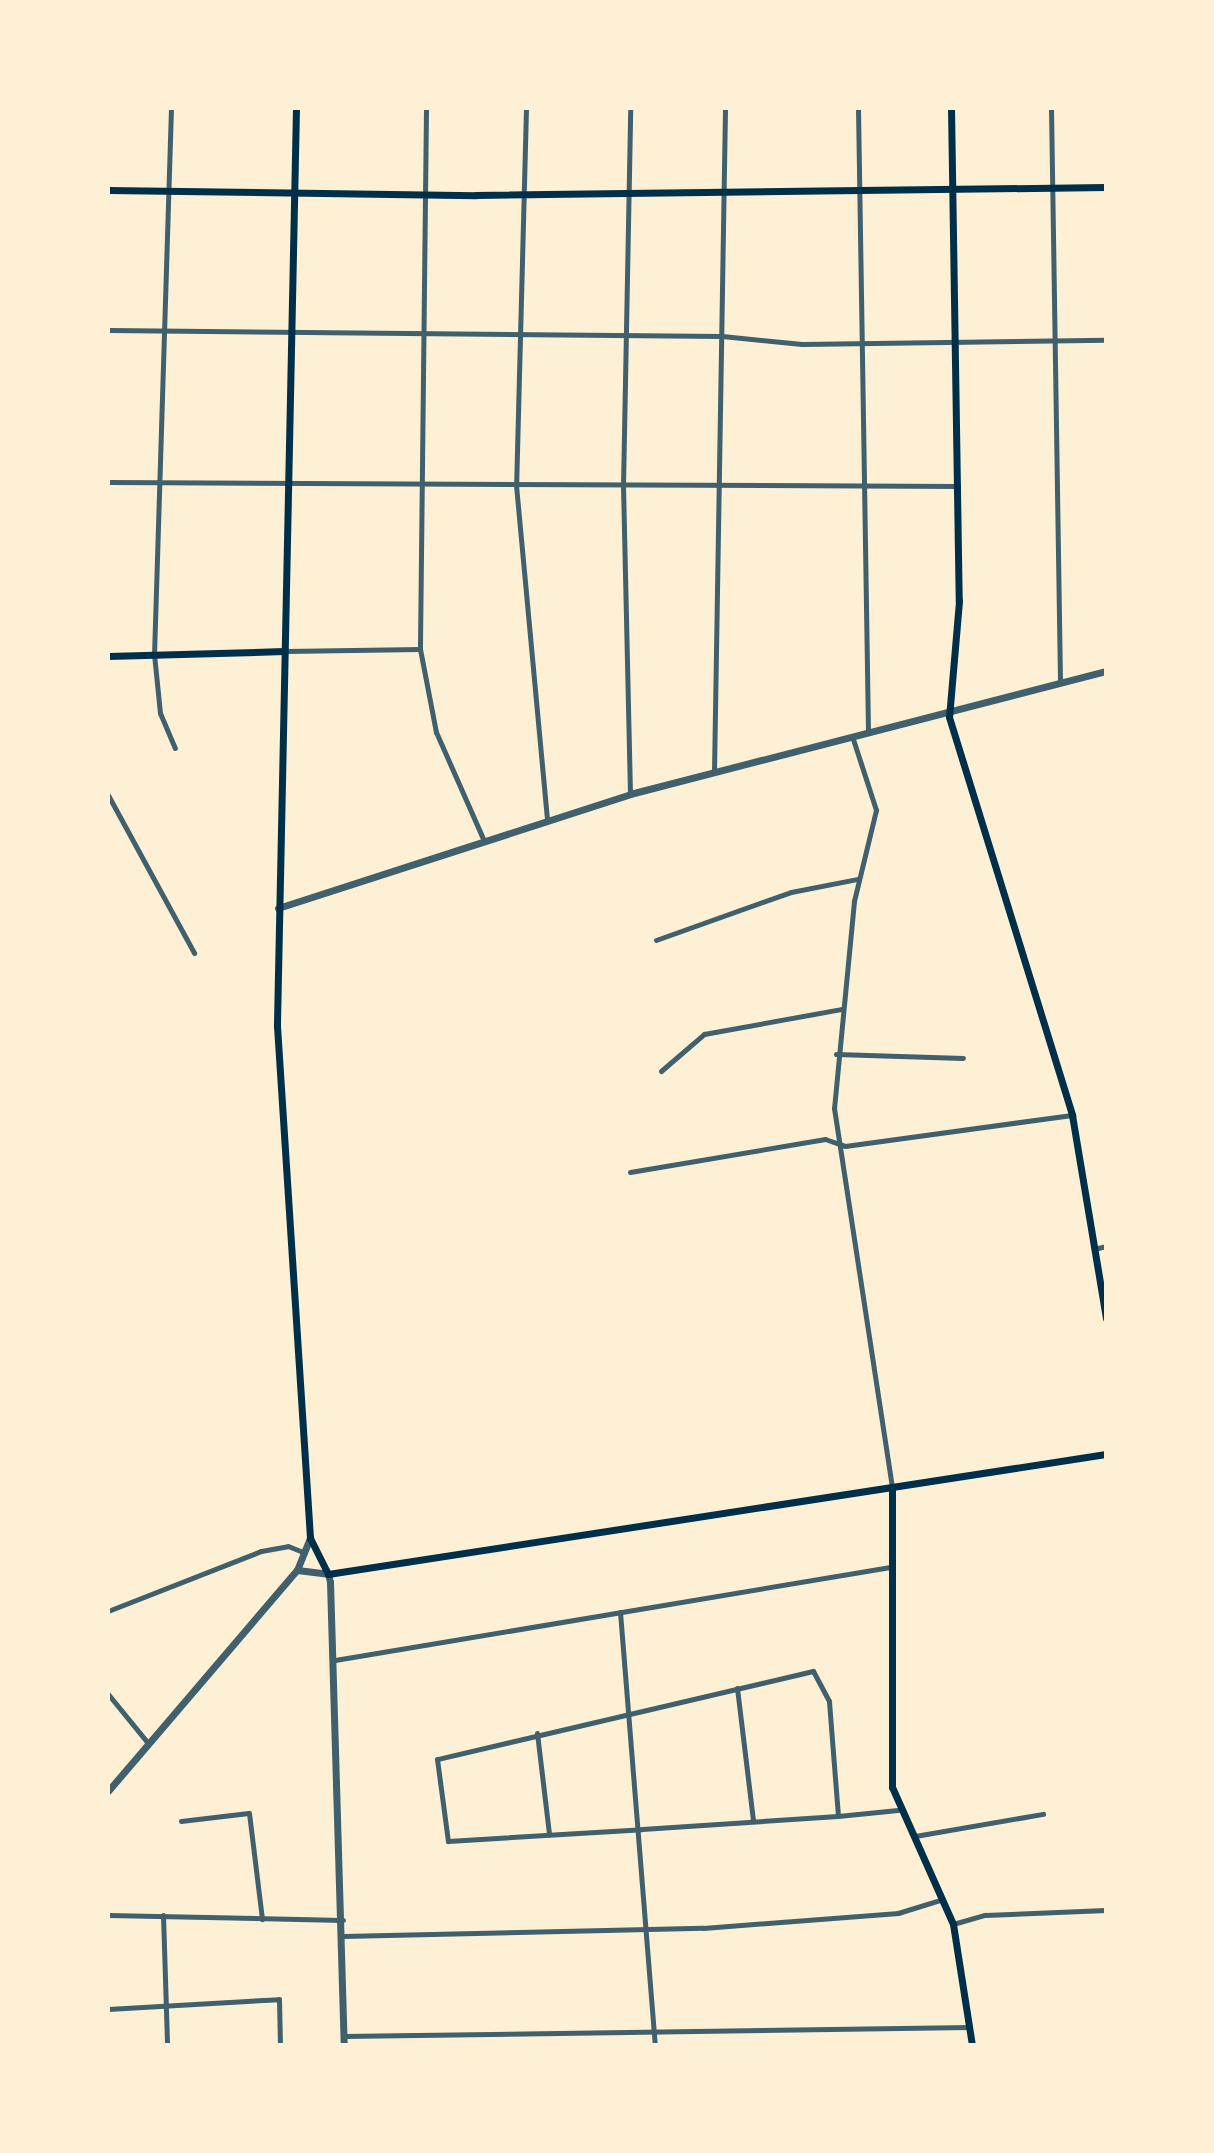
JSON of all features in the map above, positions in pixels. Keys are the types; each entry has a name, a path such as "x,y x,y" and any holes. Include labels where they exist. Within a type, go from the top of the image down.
{"main road":[{"path":"296,108 278,908 279,1081 310,1538 328,1574 1106,1454"},
{"path":"951,108 958,342 958,486 949,709 1072,1115 1102,1247 1106,1318"},
{"path":"108,190 527,195 859,186 953,189 1106,187"},
{"path":"108,656 284,651"},
{"path":"892,1487 891,1763 898,1810 915,1836 953,1924 972,2045"}],"street":[{"path":"171,108 167,330 154,654 160,713 175,748"},
{"path":"426,108 424,331 417,485 420,649 436,732 484,841"},
{"path":"526,108 524,334 516,485 547,819"},
{"path":"630,108 623,486 630,794"},
{"path":"714,772 725,108"},
{"path":"858,108 861,485 868,731"},
{"path":"1051,108 1060,681"},
{"path":"108,330 424,331 722,336 861,342 1106,340"},
{"path":"108,482 958,486"},
{"path":"284,651 420,649"},
{"path":"278,908 630,794 949,709 1106,671"},
{"path":"852,735 876,804 857,879 841,1009 836,1054 836,1138 892,1487"},
{"path":"108,795 194,953"},
{"path":"656,940 791,892 857,879"},
{"path":"661,1071 685,1044 713,1031 841,1009"},
{"path":"836,1054 963,1058"},
{"path":"836,1138 845,1146 1072,1115"},
{"path":"630,1172 836,1138"},
{"path":"108,1791 297,1570 310,1538"},
{"path":"108,1611 261,1551 288,1546 306,1554"},
{"path":"335,1660 890,1567"},
{"path":"297,1570 328,1574 335,1660 344,2045"},
{"path":"620,1612 642,1829 655,2045"},
{"path":"838,1816 822,1677 807,1671 440,1755 448,1841 838,1816 898,1810"},
{"path":"737,1688 753,1821"},
{"path":"108,1694 148,1743"},
{"path":"537,1733 549,1834"},
{"path":"181,1821 249,1813 262,1919"},
{"path":"915,1836 1043,1814"},
{"path":"343,1936 649,1930 891,1914 944,1898"},
{"path":"953,1924 985,1915 1106,1910"},
{"path":"108,1915 343,1920"},
{"path":"163,1915 167,2045"},
{"path":"108,2009 167,2001 279,1999 280,2045"},
{"path":"344,2036 656,2034 971,2027"}]}
